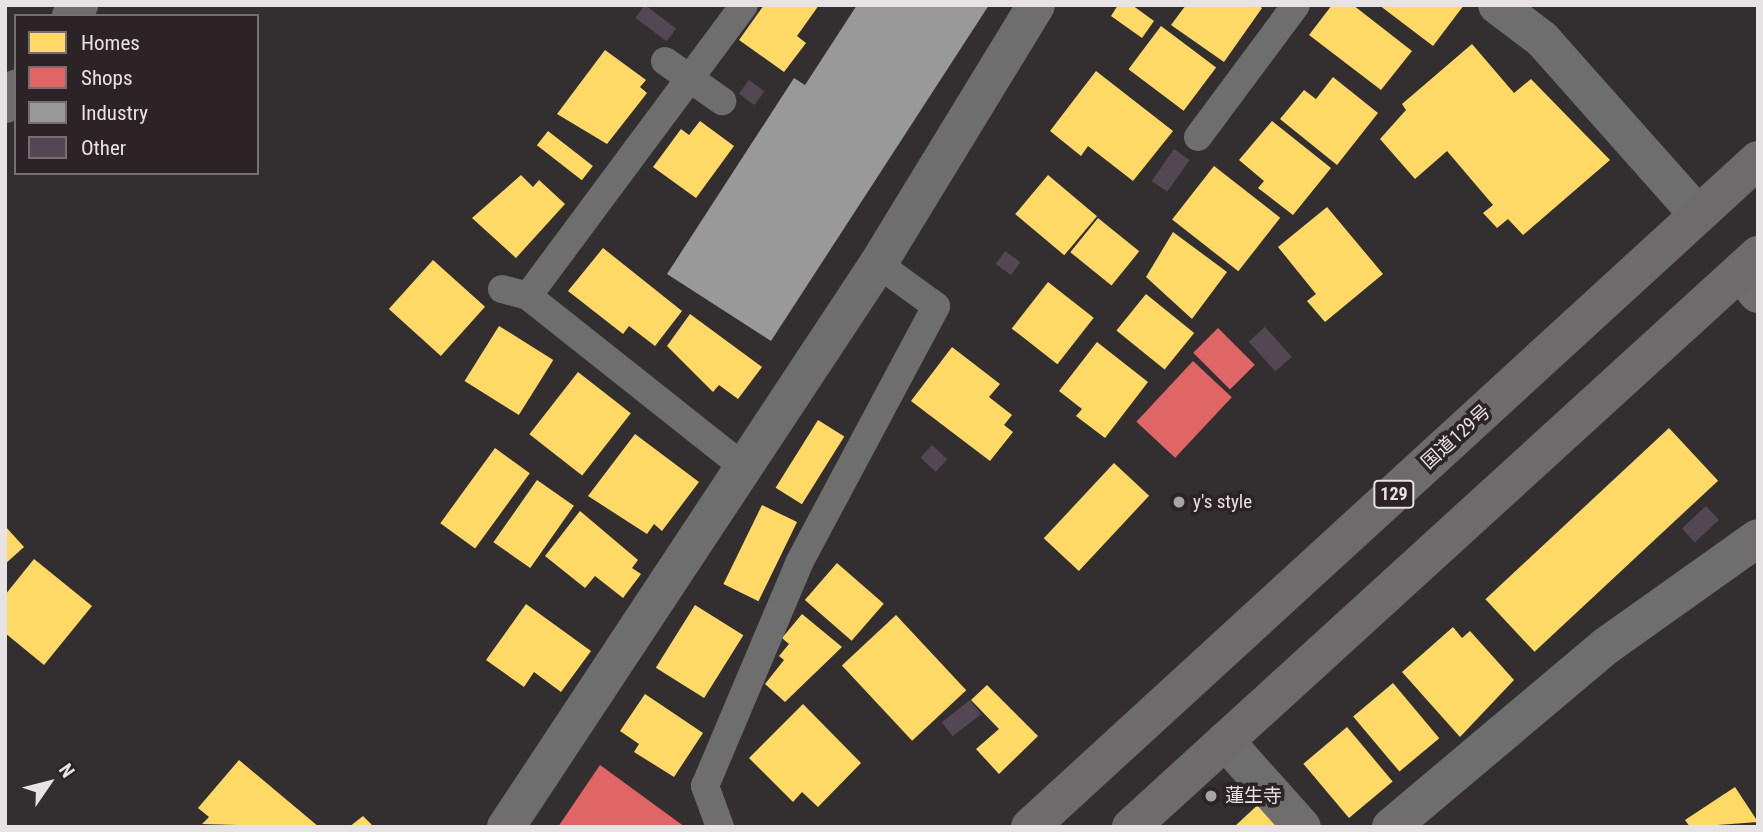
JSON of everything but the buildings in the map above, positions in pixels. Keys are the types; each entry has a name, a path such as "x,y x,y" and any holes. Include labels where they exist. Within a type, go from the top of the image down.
{"highway":[{"name":"国道129号","path":"1030,827 1758,160"},
{"path":"1131,827 1752,274"}],"street":[{"path":"506,827 741,465 878,264 1036,5"},
{"path":"1497,5 1542,39 1698,215"},
{"path":"1391,827 1606,646 1758,538"},
{"path":"1225,741 1303,827"}],"lane":[{"path":"741,465 515,292 691,77 744,5"},
{"path":"1198,137 1296,5"},
{"path":"665,61 722,101"},
{"path":"720,827 705,786 799,563 936,306 878,264"}],"place":[{"name":"y's style","path":"1179,502"},
{"name":"蓮生寺","path":"1211,796"}]}
